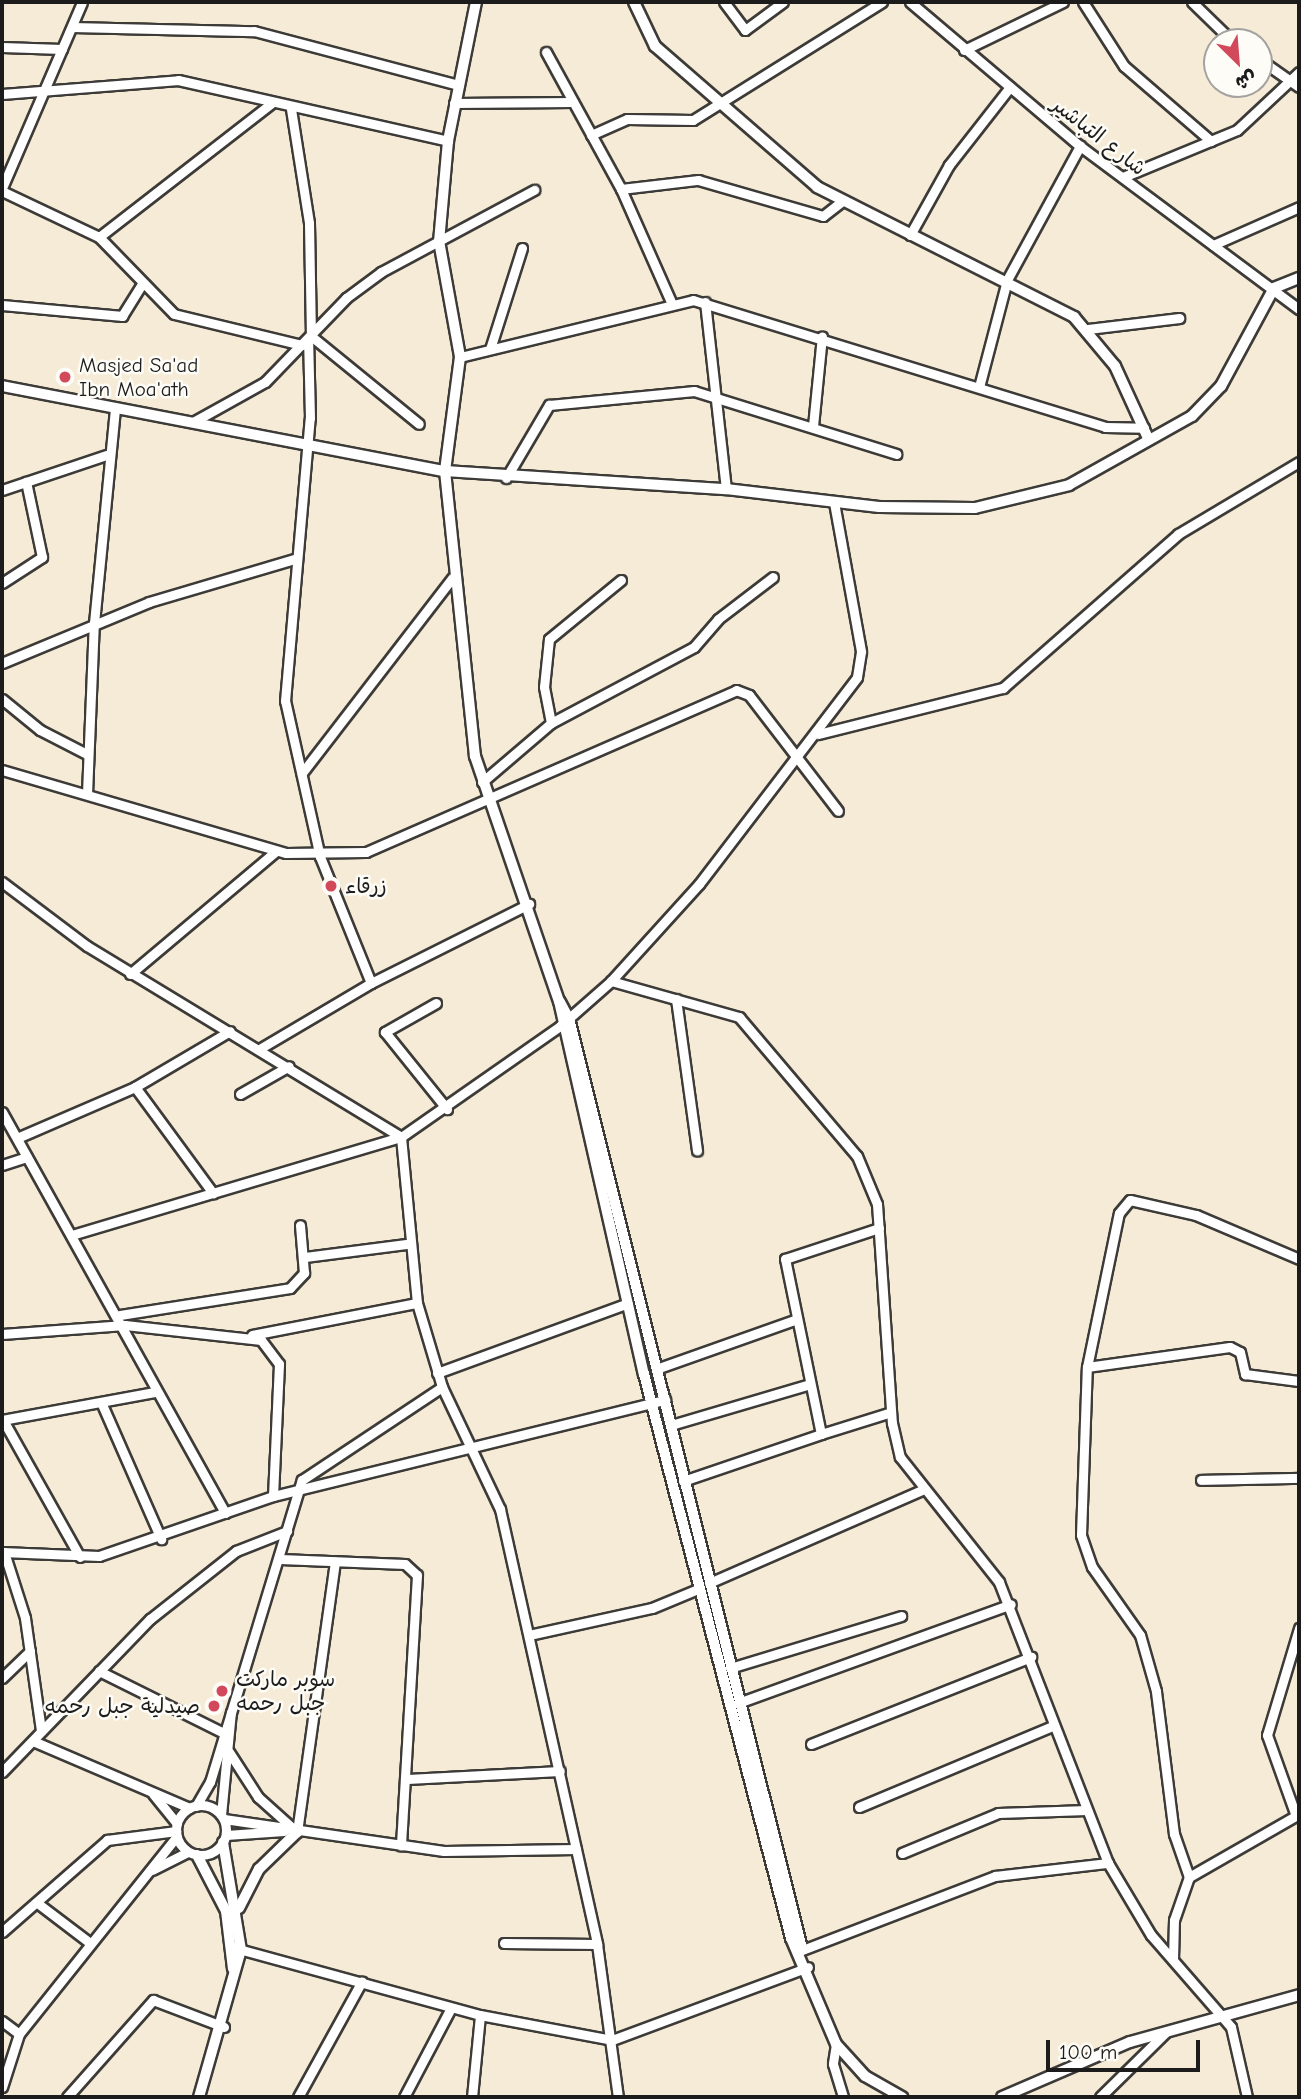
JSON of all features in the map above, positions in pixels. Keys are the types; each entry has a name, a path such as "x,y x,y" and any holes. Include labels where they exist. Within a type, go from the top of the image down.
{"street":[{"path":"82,2 46,92 2,190 99,237 141,285 187,319 307,340 419,424"},
{"path":"476,2 448,141 439,241 460,357 445,471 452,578 482,782 529,904 565,1022 671,1424 730,1668 733,1705"},
{"path":"634,2 655,47 716,103 841,202 1007,280 1088,329 1115,366 1146,433"},
{"path":"723,2 745,30 783,2"},
{"path":"591,135 627,119 693,120 716,103 882,2"},
{"name":"شارع التباشير","path":"910,2 1080,146 1299,309"},
{"path":"964,50 1063,2"},
{"path":"1083,2 1124,66 1211,141"},
{"path":"1192,2 1219,28"},
{"path":"72,27 254,31 459,85"},
{"path":"2,47 62,50"},
{"path":"546,52 621,189 671,302"},
{"path":"1273,68 1299,87"},
{"path":"1123,177 1211,141 1257,117 1289,79 1299,72"},
{"path":"2,94 178,80 290,109 448,141"},
{"path":"910,234 950,165 1010,87"},
{"path":"454,103 573,102"},
{"path":"99,237 272,103"},
{"path":"290,109 309,223 307,443 284,685 320,856 371,983"},
{"path":"979,387 1007,280 1080,146"},
{"path":"621,189 698,180 824,216 841,202"},
{"path":"193,422 265,382 362,285 534,190"},
{"path":"1213,245 1299,207"},
{"path":"490,349 522,248"},
{"path":"2,386 115,410 307,443 445,471 506,478 726,489 834,502 925,509 1016,502 1069,485 1146,433 1211,398 1274,288 1298,277"},
{"path":"2,305 122,316 141,285"},
{"path":"460,357 671,302 705,302 822,336 1105,428 1146,433"},
{"path":"705,302 726,489"},
{"path":"1088,329 1179,318"},
{"path":"813,426 822,336"},
{"path":"506,478 549,405 715,393 895,454"},
{"path":"87,794 94,623 106,455 115,410"},
{"path":"2,489 106,455"},
{"path":"818,734 1003,688 1178,534 1299,462"},
{"path":"2,583 42,556 26,482"},
{"path":"75,1234 401,1137 447,1109 565,1022 611,981 699,884 797,756 818,734 861,665 834,502"},
{"path":"2,663 94,623 294,559"},
{"path":"302,773 452,578"},
{"path":"482,782 551,723 683,655 773,578"},
{"path":"551,723 544,687 549,639 621,580"},
{"path":"2,770 276,851 320,856 383,847 487,797 736,690 749,695 838,811"},
{"path":"2,699 24,720 87,754"},
{"path":"131,974 276,851"},
{"path":"2,882 131,974 261,1048 401,1137"},
{"path":"261,1048 371,983 529,904"},
{"path":"611,981 733,1013 753,1030 857,1156 873,1187 879,1228 891,1412 901,1457 922,1490 989,1567 1011,1604 1053,1726 1108,1863 1174,1965 1231,2027 1247,2097"},
{"path":"677,999 697,1151"},
{"path":"436,1003 385,1030 447,1109"},
{"path":"565,1022 628,1303 698,1588 733,1705 799,1951 836,2044 864,2076 902,2097"},
{"path":"17,1138 135,1087 230,1031"},
{"path":"240,1094 289,1066"},
{"path":"135,1087 212,1193"},
{"path":"2,1112 75,1234 120,1315 154,1392 225,1513"},
{"path":"401,1137 406,1244 417,1303 442,1387 476,1448 500,1509 597,1944 618,2097"},
{"path":"2,1165 27,1157"},
{"path":"1174,1965 1174,1920 1189,1877 1174,1834 1156,1691 1140,1635 1092,1567 1081,1535 1087,1367 1119,1213 1130,1200 1196,1215 1299,1259"},
{"path":"120,1315 290,1288 304,1273 305,1257 300,1225"},
{"path":"821,1434 807,1385 794,1320 786,1255 879,1228"},
{"path":"305,1257 406,1244"},
{"path":"2,1334 125,1325 252,1335 417,1303"},
{"path":"437,1373 628,1303"},
{"path":"656,1369 794,1320"},
{"path":"252,1335 279,1364 273,1496"},
{"path":"1087,1367 1230,1347 1240,1352 1245,1374 1299,1381"},
{"path":"671,1424 807,1385"},
{"path":"2,2087 19,2034 151,1871 210,1782 222,1731 280,1559 298,1490 311,1470 442,1387"},
{"path":"80,1557 2,1420 154,1392"},
{"path":"40,1731 30,1651 3,1552 80,1557 161,1539 273,1496 665,1400"},
{"path":"101,1402 161,1539"},
{"path":"683,1481 891,1412"},
{"path":"1201,1480 1299,1478"},
{"path":"529,1635 652,1608 922,1490"},
{"path":"2,1772 150,1619 228,1557 287,1531"},
{"path":"280,1559 405,1564 416,1575 407,1779 401,1846"},
{"path":"239,1910 259,1870 297,1832 335,1562"},
{"path":"733,1705 1011,1604"},
{"path":"730,1668 901,1616"},
{"path":"1189,1877 1297,1815 1268,1735 1299,1628"},
{"path":"2,1678 30,1651"},
{"path":"811,1744 1031,1657"},
{"path":"99,1671 222,1731"},
{"path":"199,2097 224,2027 236,1948 239,1910 223,1817 231,1706"},
{"path":"859,1807 1053,1726"},
{"path":"33,1741 153,1794 223,1817 284,1831 488,1854 576,1849"},
{"path":"229,1752 258,1797 297,1832"},
{"path":"407,1779 560,1771"},
{"path":"153,1794 193,1853 226,1912 236,1948"},
{"path":"902,1853 998,1813 1087,1810"},
{"path":"2,1933 40,1905 107,1840 176,1831"},
{"path":"151,1871 225,1838 284,1831"},
{"path":"799,1951 995,1876 1108,1863"},
{"path":"40,1905 90,1943"},
{"path":"504,1943 597,1944"},
{"path":"236,1948 362,1980 451,2008 612,2040 807,1971"},
{"path":"298,2097 362,1980"},
{"path":"1002,2097 1168,2030 1299,1995"},
{"path":"67,2097 153,2000 224,2027"},
{"path":"404,2097 451,2008"},
{"path":"472,2097 480,2015"},
{"path":"2,2021 19,2034"},
{"path":"1100,2097 1168,2030"},
{"path":"836,2044 833,2064 843,2097"}],"place":[{"name":"Masjed Sa'ad Ibn Moa'ath","path":"65,377"},
{"name":"زرقاء","path":"331,886"},
{"name":"سوبر ماركت جبل رحمه","path":"222,1691"},
{"name":"صيدلية جبل رحمه","path":"214,1706"}]}
